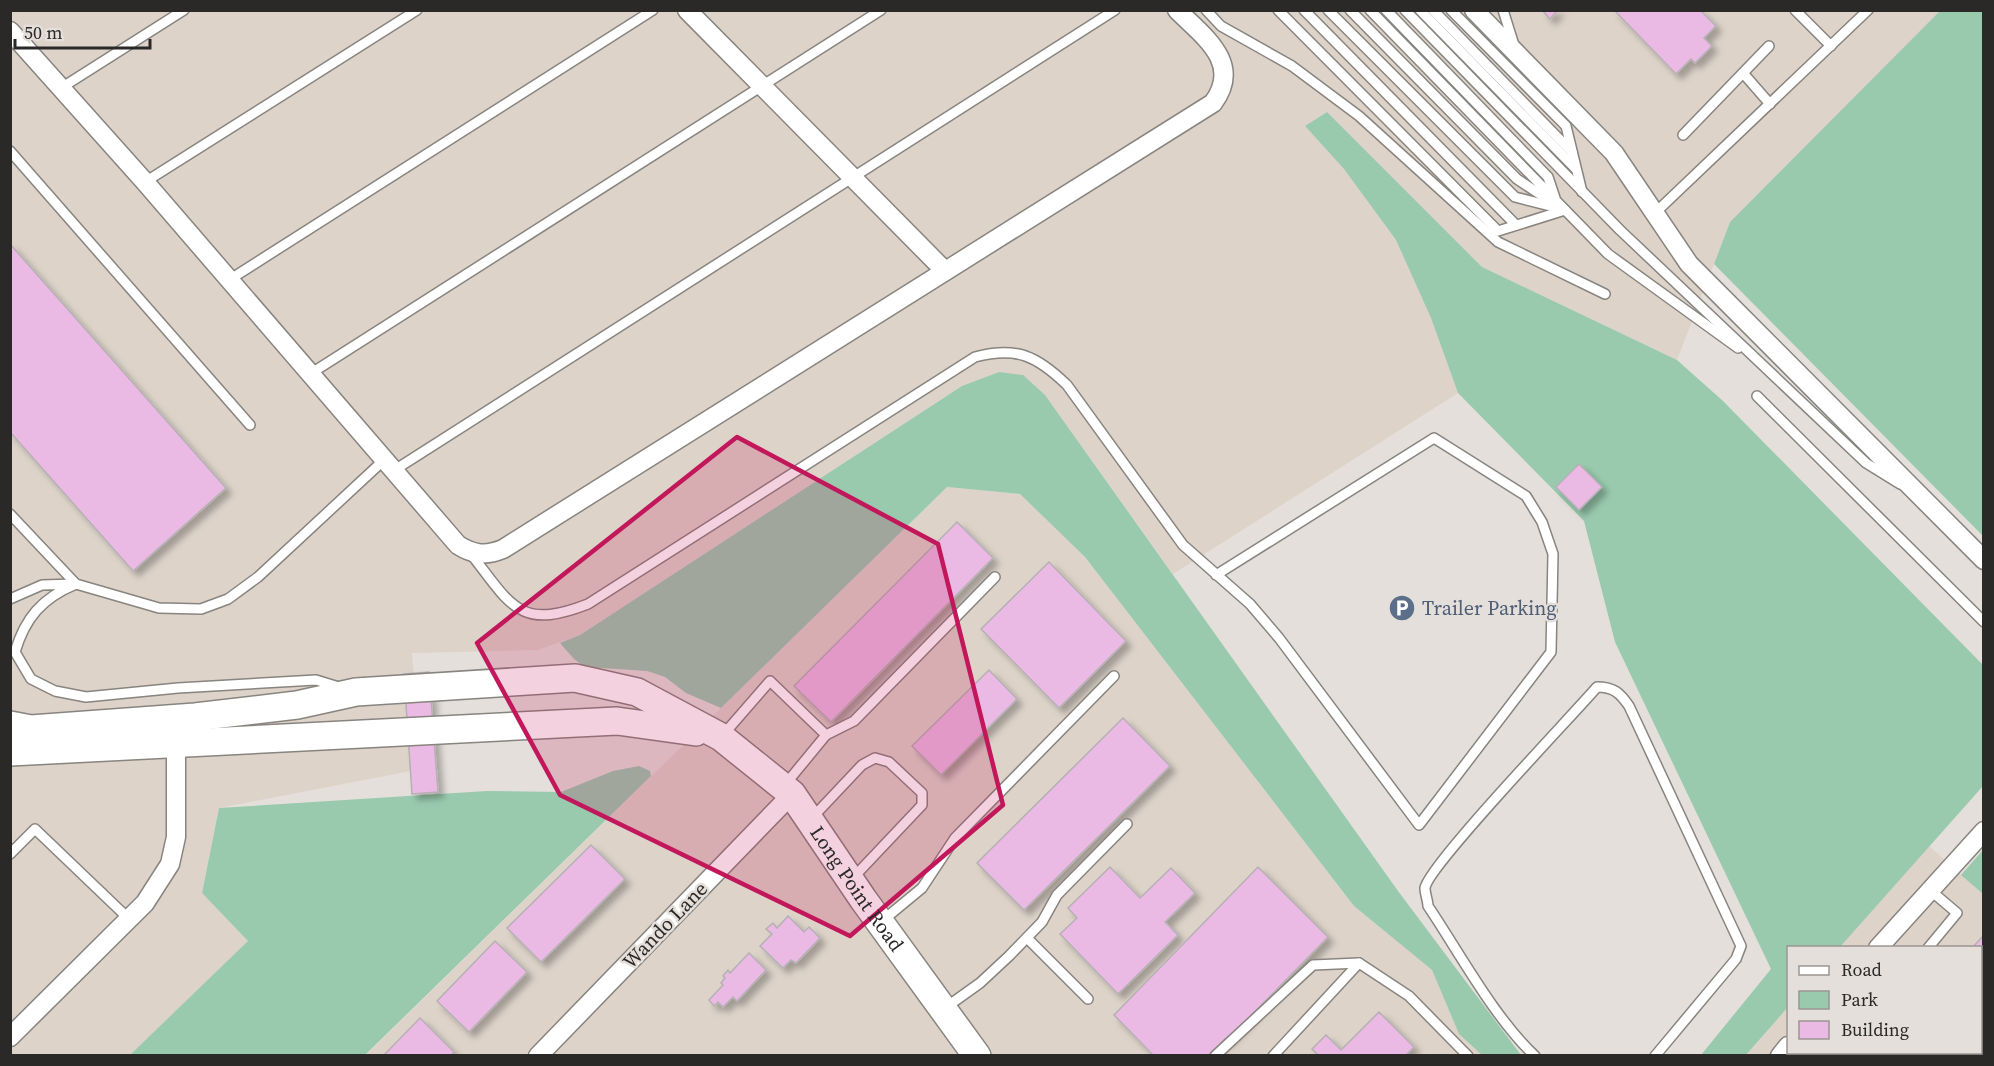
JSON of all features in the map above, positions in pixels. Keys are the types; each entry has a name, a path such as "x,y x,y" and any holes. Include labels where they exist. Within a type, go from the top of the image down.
{"main road":[{"name":"Long Point Road","path":"10,725 31,729 195,717 297,705 356,692 575,678 637,692 721,737 787,791 977,1056"},
{"path":"10,752 617,721 672,726 721,737"}],"street":[{"path":"687,10 945,271"},
{"path":"10,31 145,182 458,545 470,553 489,555 503,549 1213,103 1220,93 1224,70 1218,51 1177,10"},
{"path":"1474,10 1614,153 1689,264 1983,560"},
{"path":"10,1037 145,903 170,864 176,837 176,743"},
{"name":"Wando Lane","path":"538,1056 787,791"},
{"path":"1885,945 1983,831"}],"lane":[{"path":"62,88 184,10"},
{"path":"145,182 417,10"},
{"path":"229,280 653,10"},
{"path":"310,374 881,10"},
{"path":"10,599 42,585 76,584 159,608 201,609 228,599 258,577 389,465 853,178 1115,10"},
{"path":"1206,10 1221,26 1292,66 1359,116 1498,242 1605,294"},
{"path":"1278,10 1498,231 1561,206"},
{"path":"1304,10 1516,225"},
{"path":"1328,10 1515,197 1561,206"},
{"path":"1350,10 1517,179 1561,206"},
{"path":"1370,10 1608,254 1769,371"},
{"path":"1386,10 1548,177 1561,206"},
{"path":"1405,10 1582,192 1866,463 1922,498"},
{"path":"1420,10 1576,170"},
{"path":"1433,10 1572,152"},
{"path":"1451,10 1566,126 1582,192"},
{"path":"1503,10 1519,56"},
{"path":"1795,10 1831,46"},
{"path":"1655,213 1868,10"},
{"path":"1683,135 1769,46"},
{"path":"1743,73 1770,104"},
{"path":"10,151 250,425"},
{"path":"470,553 506,599 520,611 540,616 560,615 588,604 975,357 1000,350 1030,358 1048,367 1067,386 1183,545 1216,575 1250,604 1279,638 1419,825 1551,652 1553,554 1542,522 1526,496 1434,438 1216,575"},
{"path":"1757,396 1983,622"},
{"path":"10,514 76,584"},
{"path":"787,791 826,735 854,721 995,577"},
{"path":"76,584 64,589 36,611 22,628 15,652 31,679 55,691 86,697 178,688 316,680 356,692"},
{"path":"880,922 922,888 955,838 1114,676"},
{"path":"721,737 770,681 826,735"},
{"path":"1535,1056 1524,1046 1493,1004 1428,906 1425,888 1434,871 1462,837 1597,687 1607,687 1620,692 1629,706 1741,946 1736,959 1655,1056"},
{"path":"810,820 862,765 875,758 889,762 922,794 922,805 851,881"},
{"path":"943,1009 980,983 1027,938 1042,922 1057,895 1127,824"},
{"path":"10,854 35,829 129,919"},
{"path":"1930,890 1957,913 1930,946"},
{"path":"1027,938 1088,999"},
{"path":"1273,1056 1359,963"},
{"path":"1215,1056 1313,965 1359,963 1409,996 1468,1056"}],"highlighted area":[{"path":"737,437 938,544 1003,805 850,936 560,795 477,643"}],"shaded area":[{"path":"10,11 1941,11 1730,222 1677,360 1482,267 1327,112 1305,126 1344,169 1396,240 1431,318 1458,393 1173,574 1045,395 999,372 962,386 580,635 538,650 412,653 421,769 219,808 202,893 248,941 130,1056 11,1055"},
{"path":"947,487 1020,494 1085,557 1354,906 1432,970 1459,1034 1482,1055 365,1056"},
{"path":"1929,846 1983,894 1983,1055 1746,1056 1787,1008 1787,1054 1982,1054 1982,946 1841,946"}],"green space":[{"path":"1941,10 1983,11 1983,536 1714,264 1730,222"},
{"path":"1327,112 1482,267 1677,360 1723,401 1983,665 1983,786 1841,946 1787,946 1787,1008 1746,1055 1701,1055 1771,969 1615,642 1584,521 1458,393 1431,318 1396,240 1344,169 1305,126"},
{"path":"999,372 1023,375 1045,395 1398,891 1521,1055 1482,1055 1459,1034 1432,970 1354,906 1085,557 1020,494 947,487 721,708 686,693 665,677 647,671 585,667 574,659 560,643 580,635 962,386"},
{"path":"639,766 650,771 651,776 365,1055 130,1055 248,941 202,893 219,808 487,791 561,792 613,771"},
{"path":"1983,850 1983,894 1961,875"}],"building":[{"path":"1542,10 1558,10 1550,19"},
{"path":"1614,10 1700,10 1716,26 1704,38 1712,46 1695,63 1691,59 1676,74"},
{"path":"10,244 226,488 133,571 10,432"},
{"path":"1579,464 1602,487 1579,510 1556,487"},
{"path":"957,522 993,558 831,722 794,686"},
{"path":"1049,562 1126,641 1059,708 981,629"},
{"path":"989,670 1017,699 941,775 912,746"},
{"path":"429,672 438,792 412,794 404,674"},
{"path":"1123,718 1170,766 1024,910 977,863"},
{"path":"591,845 625,879 541,962 507,928"},
{"path":"1110,867 1140,898 1171,868 1195,893 1165,922 1178,935 1118,994 1060,934 1077,918 1068,908"},
{"path":"1258,867 1328,937 1226,1041 1225,1039 1208,1056 1154,1056 1114,1015"},
{"path":"788,916 804,932 809,927 820,938 796,963 791,960 783,968 760,946 772,934 766,929 773,923 777,928"},
{"path":"1984,935 1984,1007 1982,1008 1982,946 1974,946"},
{"path":"495,941 527,972 469,1032 437,1001"},
{"path":"749,953 766,970 737,1001 733,997 723,1007 718,1002 714,1006 709,1000 723,985 721,983 725,978 723,976 728,970 730,973"},
{"path":"1379,1012 1414,1047 1405,1056 1315,1056 1317,1054 1312,1049 1326,1035 1341,1050"},
{"path":"420,1018 454,1052 451,1056 383,1056"},
{"path":"1951,1054 1976,1054 1974,1056 1950,1056"}],"place":[{"name":"Trailer Parking","path":"1402,608"}]}
